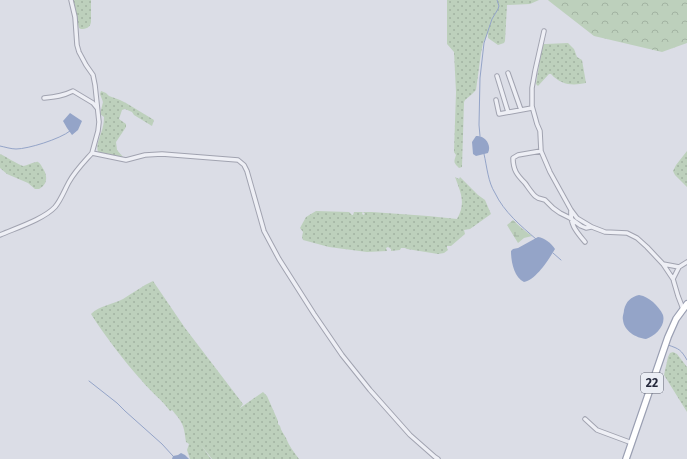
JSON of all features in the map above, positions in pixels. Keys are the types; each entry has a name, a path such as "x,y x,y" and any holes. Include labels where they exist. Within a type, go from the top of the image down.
{"main road":[{"name":"22","path":"626,459 668,337 685,307"}],"street":[{"path":"0,235 45,215 55,206 70,180 92,153 99,122 93,75 79,52 77,45 75,16 71,0"},
{"path":"544,31 534,79 532,108 540,131 541,151 556,185 577,218 592,227 605,232 622,232 632,235 647,247 662,264 672,279 678,296 685,307"},
{"path":"508,73 521,110"},
{"path":"496,76 508,112"},
{"path":"44,98 67,95 73,91 94,103 97,109"},
{"path":"496,100 499,114 532,108"},
{"path":"541,151 515,156 513,158 515,171 518,177 535,196 545,200 560,213 581,226 586,228 592,227"},
{"path":"92,153 126,160 145,155 162,154 238,160 242,162 247,171 264,231 279,259 342,355 370,390 410,435 438,459"},
{"path":"571,210 570,218 576,232 585,242"},
{"path":"672,279 679,267 687,262"},
{"path":"662,264 679,267"},
{"path":"585,419 597,430 632,443"}],"green space":[{"path":"72,0 91,0 91,22 88,28 79,28"},
{"path":"447,0 539,0 530,4 507,5 504,43 498,45 488,38 488,33 483,43 476,90 464,102 462,167 459,168 454,162 456,155 454,152 456,92 454,52 447,44"},
{"path":"548,0 687,0 687,43 662,52 594,36"},
{"path":"568,43 574,49 577,57 582,60 586,83 567,84 549,74 538,86 536,84 542,46 544,44"},
{"path":"101,91 126,103 154,120 152,126 134,115 132,112 125,109 122,110 119,119 126,124 126,127 116,142 117,150 123,157 121,158 98,152 97,149 104,119 104,117 100,114 103,102 100,94"},
{"path":"687,151 687,187 673,171"},
{"path":"0,154 23,166 39,162 46,176 44,185 39,189 35,189 28,183 7,174 0,168"},
{"path":"455,177 459,179 460,177 485,200 491,214 470,229 464,230 465,234 451,246 447,246 448,250 444,253 438,254 405,248 391,251 388,247 386,248 387,251 367,252 329,247 303,240 303,232 300,228 306,217 316,211 349,212 352,215 354,212 372,212 457,219 460,213 462,198"},
{"path":"513,220 532,236 524,238 518,243 507,225"},
{"path":"153,281 185,328 243,404 240,408 263,392 267,396 278,424 299,459 212,459 201,445 211,459 190,459 187,450 189,444 186,442 184,428 179,418 172,410 170,411 128,365 91,314 102,307 123,299"},
{"path":"673,352 677,354 687,367 687,412 664,375 668,357 670,353"}],"water":[{"path":"70,113 82,121 78,130 72,135 63,121"},
{"path":"476,136 482,137 487,141 489,147 488,153 476,156 473,154 472,142"},
{"path":"538,237 548,241 555,249 538,273 524,282 515,273 511,251"},
{"path":"639,295 653,302 660,310 664,319 659,330 653,336 646,339 638,337 628,331 623,319 624,310 628,302 631,298"},
{"path":"181,453 189,459 172,459 173,456"}],"waterway":[{"path":"480,136 480,78 484,43 492,19 499,6 497,0"},
{"path":"0,146 21,149 44,143 70,131"},
{"path":"484,154 491,184 499,200 513,218 536,239"},
{"path":"553,253 561,260"},
{"path":"668,345 680,350 687,360"},
{"path":"89,381 117,403 173,456"}]}
